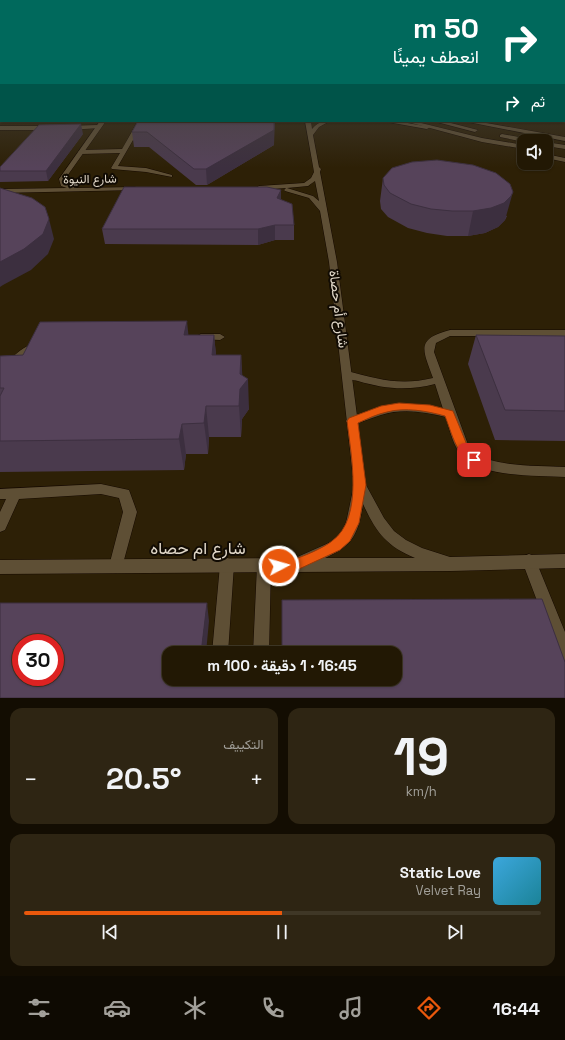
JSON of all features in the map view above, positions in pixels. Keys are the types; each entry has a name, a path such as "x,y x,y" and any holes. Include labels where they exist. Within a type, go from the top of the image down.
{"street":[{"path":"86,190 63,185 62,179 102,122"},
{"path":"140,122 114,168 146,170 170,176"},
{"name":"شارع أم حصاة","path":"295,565 336,546 346,537 353,523 360,485 325,213 308,122"},
{"path":"310,135 317,126 325,122"},
{"path":"392,122 427,127 517,146"},
{"path":"410,122 427,127"},
{"path":"440,122 479,131"},
{"path":"472,122 565,139"},
{"path":"0,128 98,127"},
{"path":"494,134 517,138"},
{"path":"553,145 565,147"},
{"path":"81,152 124,152"},
{"path":"553,152 565,154"},
{"path":"553,157 565,160"},
{"path":"253,188 277,188 306,185 314,179 318,169"},
{"path":"277,188 311,197 325,213"},
{"name":"شارع النيوة","path":"0,191 141,189"},
{"path":"565,333 450,334 440,335 433,339 429,345 429,352 437,380 466,453 483,464 494,467 565,472"},
{"path":"189,337 220,337"},
{"path":"0,383 22,352 47,342"},
{"path":"346,374 374,383 401,387 415,386 437,380"},
{"path":"352,421 385,408 399,406 430,408 450,414"},
{"name":"شارع أم حصاة","path":"360,485 380,522 395,540 406,547 451,564"},
{"path":"0,494 101,490 124,494 130,512 116,566"},
{"path":"0,526 15,494"},
{"name":"شارع ام حصاه","path":"0,567 451,564 565,560"},
{"path":"529,561 565,653"},
{"path":"221,646 227,565"},
{"path":"261,646 264,566"}],"building":[{"path":"137,122 274,122 274,130 206,169 194,169 147,132 132,132"},
{"path":"81,124 46,171 0,171 0,167 39,125"},
{"path":"437,160 473,165 496,173 510,184 513,192 504,203 491,208 473,211 452,211 431,209 411,204 390,193 384,185 383,178 392,168 412,162"},
{"path":"124,187 267,187 281,190 277,198 292,204 294,225 275,225 258,229 102,229"},
{"path":"0,188 32,198 45,207 49,219 43,234 24,249 0,262"},
{"path":"187,321 184,335 214,335 212,355 241,355 240,374 248,379 240,389 239,406 206,406 204,423 182,424 179,439 0,441 0,396 4,388 0,388 0,356 23,355 40,322"},
{"path":"476,335 565,336 565,411 505,410"},
{"path":"542,599 565,662 565,698 0,698 0,603 207,603 202,646 162,646 162,686 402,686 402,646 282,646 282,600"}],"route":[{"path":"279,566 295,565 336,546 346,537 353,523 360,485 352,421 385,408 399,406 430,408 450,414 462,446 466,453 474,460"}]}
